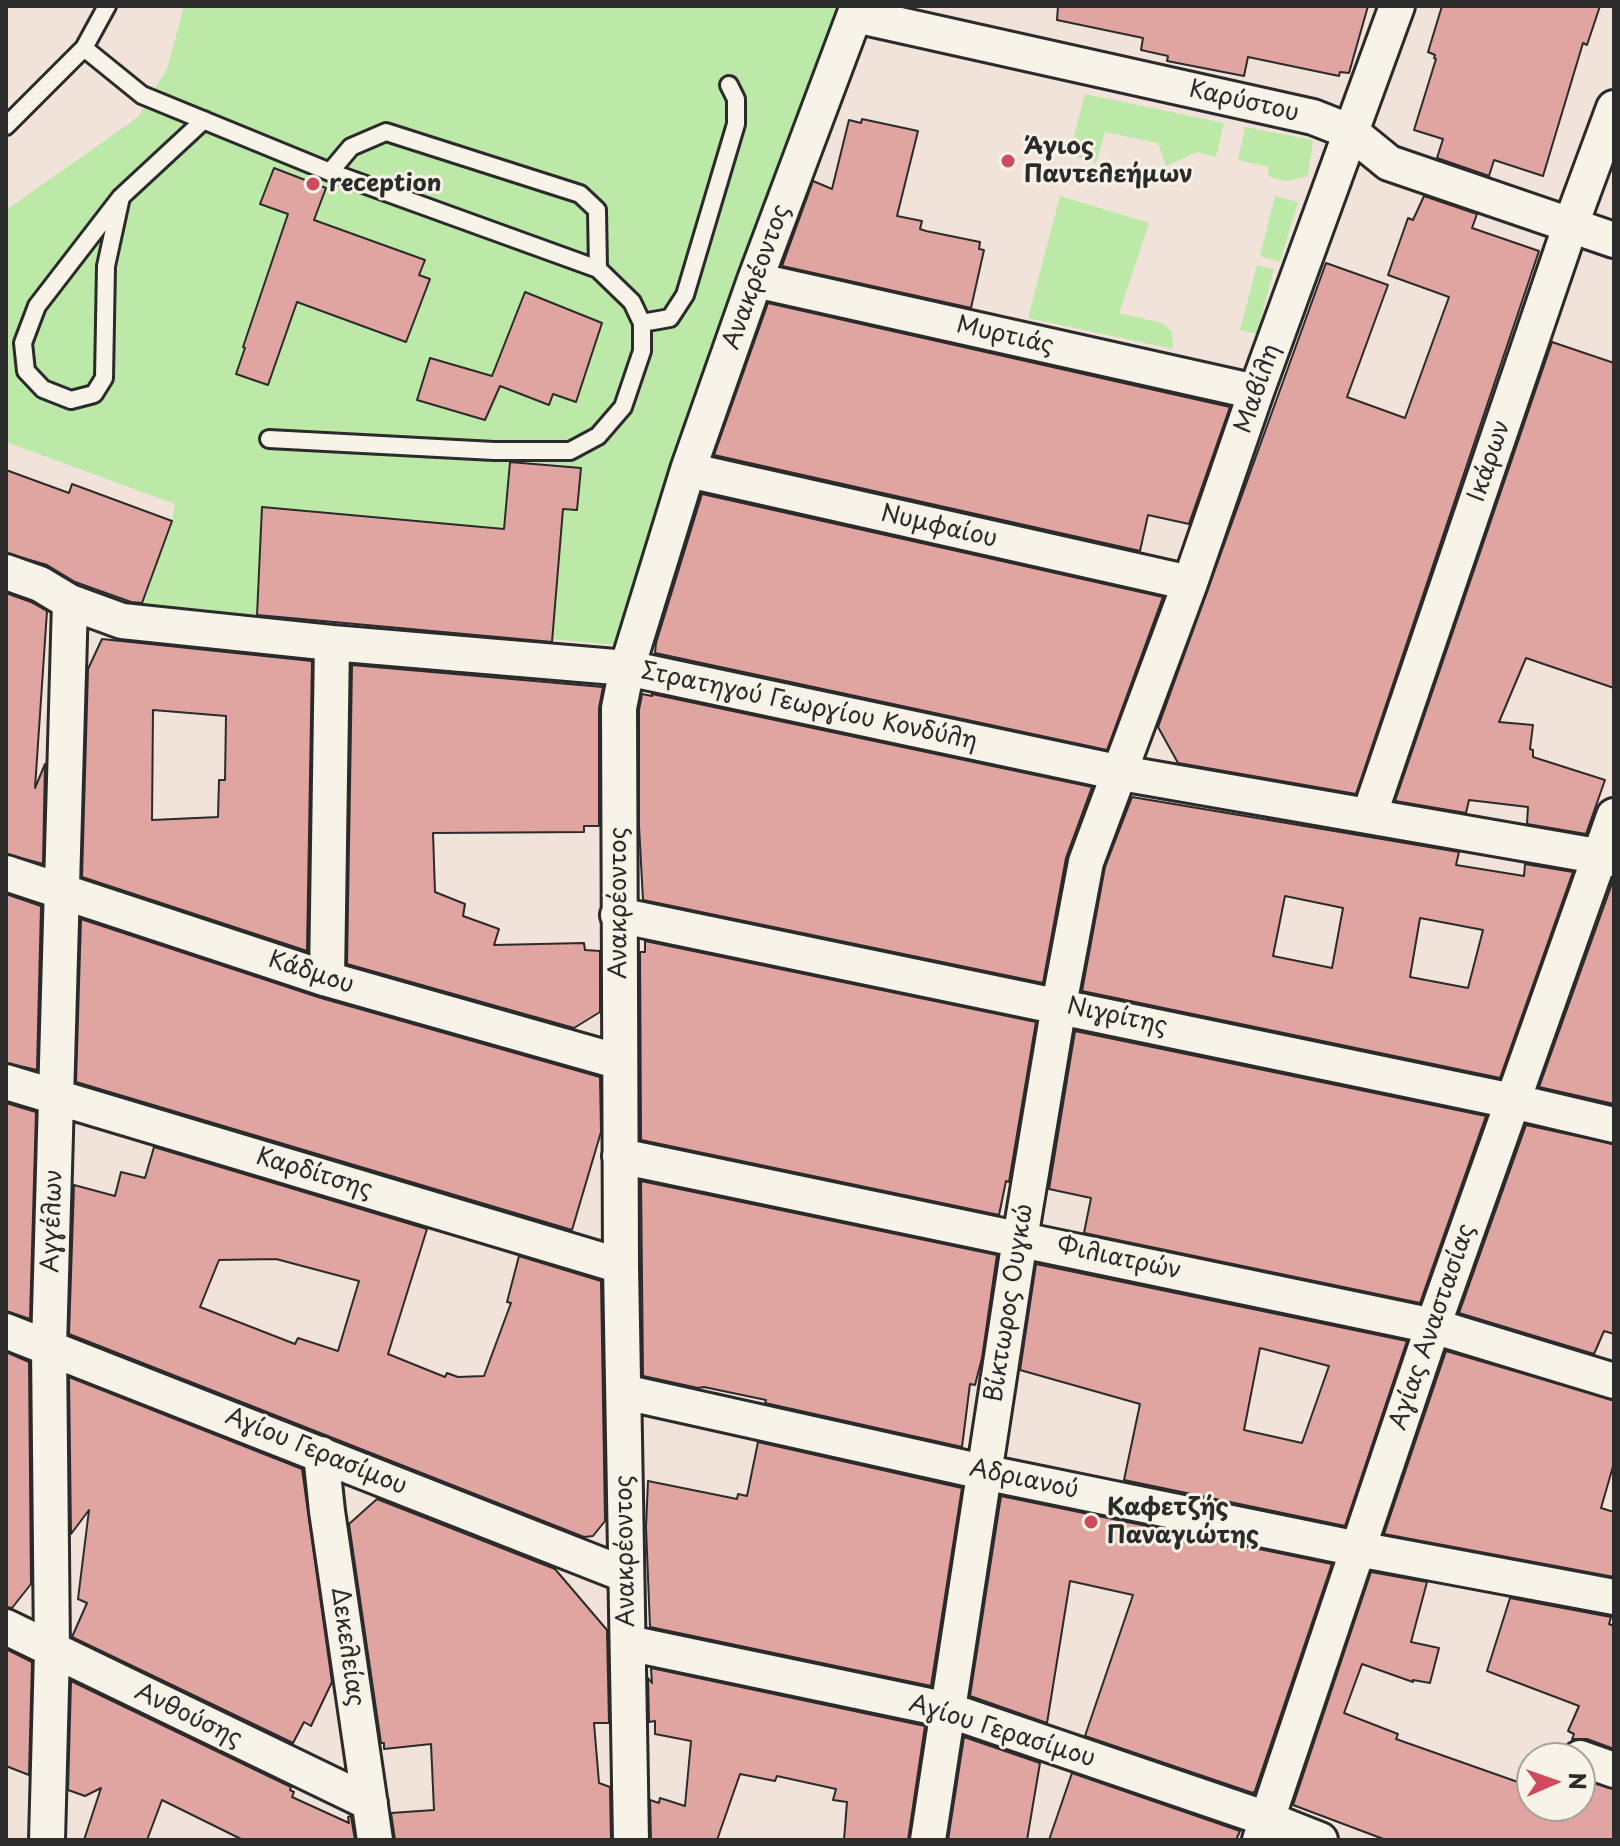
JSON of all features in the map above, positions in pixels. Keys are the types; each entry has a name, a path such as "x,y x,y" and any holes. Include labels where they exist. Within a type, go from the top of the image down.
{"street":[{"name":"Μαβίλη","path":"1121,773 1397,6"},
{"name":"Καρύστου","path":"856,11 1313,117 1351,132 1389,163 1614,240"},
{"name":"Ανακρέοντος","path":"631,1840 621,1266 619,708 627,668 688,470 856,11"},
{"name":"Ικάρων","path":"1369,816 1571,224 1614,108"},
{"name":"Μυρτιάς","path":"755,280 1256,392"},
{"name":"Νυμφαίου","path":"688,470 1190,583"},
{"name":"Στρατηγού Γεωργίου Κονδύλη","path":"6,572 40,584 70,602 122,621 332,643 627,668 1121,773 1606,858"},
{"name":"Αγγέλων","path":"47,1840 52,1651 49,1347 70,602"},
{"path":"327,979 332,643"},
{"name":"Βίκτωρος Ουγκώ","path":"928,1840 983,1472 1059,1005 1086,862 1121,773"},
{"name":"Αγίας Αναστασίας","path":"1264,1829 1512,1101 1606,858 1614,816"},
{"name":"Κάδμου","path":"6,873 327,979 620,1062"},
{"name":"Νιγρίτης","path":"618,915 1059,1005 1614,1125"},
{"name":"Καρδίτσης","path":"6,1082 621,1266"},
{"name":"Φιλιατρών","path":"620,1156 1433,1326 1614,1381"},
{"name":"Αγίου Γερασίμου","path":"6,1331 626,1575"},
{"name":"Αδριανού","path":"624,1392 983,1472 1358,1549 1614,1597"},
{"name":"Δεκελείας","path":"321,1454 375,1840"},
{"name":"Ανθούσης","path":"6,1627 370,1803"},
{"name":"Αγίου Γερασίμου","path":"628,1643 948,1710 1264,1829 1320,1840"}],"lane":[{"path":"6,126 84,48 107,6"},
{"path":"84,48 142,95 330,172 598,269 632,302 642,323 642,351 623,407 598,436 570,451 494,451 269,439"},
{"path":"642,323 670,318 685,295 736,124 736,99 729,85"},
{"path":"121,197 106,266 104,378 94,394 71,400 43,389 26,371 23,343 37,306 121,197 204,120"},
{"path":"330,172 351,147 386,132 580,194 597,210 598,269"}],"green space":[{"path":"184,6 841,6 629,646 482,633 413,550 260,536 256,617 142,606 175,504 6,442 6,210 137,118 167,69"},
{"path":"1085,94 1224,123 1216,157 1197,152 1166,166 1158,143 1105,132 1096,163 1069,155"},
{"path":"1245,127 1313,140 1308,176 1285,181 1268,176 1269,167 1238,160"},
{"path":"1060,196 1149,223 1119,313 1162,323 1172,332 1173,349 1028,318"},
{"path":"1275,196 1298,202 1280,262 1260,256"},
{"path":"1257,265 1274,269 1257,334 1240,330"}],"building":[{"path":"1058,6 1368,6 1349,73 1340,72 1339,76 1248,57 1244,76 1167,61 1168,56 1141,50 1143,38 1057,20"},
{"path":"1442,6 1600,6 1587,45 1583,43 1543,176 1494,160 1489,176 1437,158 1443,139 1414,130 1436,59 1428,52"},
{"path":"862,119 918,131 897,216 922,221 920,229 926,231 980,242 979,249 984,250 971,308 782,266 813,181 832,189 849,120 861,123"},
{"path":"274,168 326,188 314,220 425,260 419,275 430,279 406,342 297,302 268,385 236,374 288,214 260,204"},
{"path":"1424,196 1477,214 1472,228 1539,251 1356,794 1178,763 1158,727 1326,263 1388,285 1347,397 1405,418 1449,297 1388,275 1408,218 1413,220"},
{"path":"525,292 602,323 576,402 553,394 549,405 500,386 485,420 417,400 430,358 492,376"},
{"path":"768,303 1230,407 1189,524 1148,515 1140,551 714,455"},
{"path":"1552,342 1614,363 1614,688 1526,658 1499,722 1533,725 1530,749 1533,750 1533,757 1605,780 1586,834 1527,824 1528,807 1469,800 1466,813 1395,801"},
{"path":"510,462 581,468 577,510 563,509 552,642 257,615 262,507 504,529"},
{"path":"6,470 69,493 72,484 172,521 142,603 75,582 47,565 6,553"},
{"path":"702,494 1163,597 1107,750 655,653"},
{"path":"6,593 47,611 35,788 45,764 43,864 6,854"},
{"path":"102,639 312,661 307,951 82,877 88,669","holes":["153,710 226,716 225,780 219,780 218,817 152,820"]},
{"path":"352,665 603,687 599,708 599,826 584,826 584,832 433,833 435,892 465,904 463,916 499,929 494,945 584,943 585,950 600,951 600,1012 574,1028 347,964"},
{"path":"642,694 1092,787 1066,858 1043,983 643,900 639,826 639,710"},
{"path":"1132,797 1459,852 1456,865 1524,876 1525,864 1573,872 1500,1078 1082,991 1105,867","holes":["1285,896 1343,908 1332,968 1273,956","1420,918 1483,930 1468,988 1410,977"]},
{"path":"1614,878 1614,1104 1539,1087"},
{"path":"6,894 41,906 37,1070 6,1063"},
{"path":"81,919 321,998 600,1077 601,1132 572,1230 76,1082"},
{"path":"645,941 1036,1022 1009,1182 1006,1181 999,1215 641,1140 640,952 645,952"},
{"path":"1075,1031 1486,1116 1420,1303 1084,1233 1091,1198 1049,1189"},
{"path":"6,1103 36,1112 30,1319 6,1311"},
{"path":"1526,1125 1614,1144 1614,1334 1604,1331 1594,1354 1459,1313"},
{"path":"154,1147 427,1229 388,1354 445,1377 447,1373 458,1377 484,1376 511,1303 507,1302 519,1256 601,1281 605,1521 593,1536 584,1537 69,1334 74,1185 115,1196 121,1172 145,1178","holes":["276,1259 359,1281 338,1351 298,1338 295,1344 200,1307 219,1260"]},
{"path":"641,1181 997,1255 982,1358 975,1385 970,1384 962,1447 765,1403 766,1400 643,1376"},
{"path":"1036,1264 1407,1341 1345,1526 1124,1480 1140,1404 1020,1370","holes":["1260,1348 1329,1366 1302,1443 1244,1430"]},
{"path":"1446,1351 1614,1400 1614,1463 1601,1508 1614,1512 1614,1577 1384,1534"},
{"path":"6,1352 29,1362 31,1584 12,1608 6,1607"},
{"path":"69,1377 302,1469 332,1682 311,1726 304,1722 293,1743 72,1637 87,1603 78,1599 89,1510 71,1534"},
{"path":"758,1442 962,1488 931,1686 650,1627 646,1527 648,1481 737,1499 738,1494 747,1496"},
{"path":"1001,1496 1332,1564 1253,1793 1085,1736 1133,1595 1070,1581 1047,1723 970,1696"},
{"path":"377,1499 555,1569 607,1630 609,1723 594,1723 599,1783 610,1787 611,1840 395,1840 391,1813 434,1810 431,1744 384,1749 384,1743 381,1743 349,1524"},
{"path":"1371,1572 1427,1582 1411,1642 1439,1648 1430,1683 1413,1682 1362,1664 1344,1713 1398,1734 1396,1739 1516,1781 1516,1822 1596,1822 1596,1784 1614,1789 1614,1840 1386,1840 1293,1805"},
{"path":"1510,1598 1611,1617 1609,1624 1614,1626 1614,1749 1587,1739 1572,1739 1574,1734 1568,1731 1579,1706 1487,1671"},
{"path":"6,1649 32,1662 29,1775 6,1766"},
{"path":"651,1668 925,1726 908,1840 844,1840 847,1802 833,1800 836,1789 777,1776 775,1781 740,1774 717,1840 651,1840 650,1800 659,1803 660,1798 685,1806 691,1741 655,1734 655,1721 649,1722 648,1678 652,1683"},
{"path":"71,1681 291,1787 290,1790 294,1792 292,1797 349,1823 348,1817 351,1816 355,1840 243,1840 162,1800 147,1840 84,1840 101,1788 85,1796 68,1790"},
{"path":"964,1737 1040,1763 1027,1840 948,1840"},
{"path":"1072,1773 1240,1831 1236,1840 1049,1840"}],"place":[{"name":"Άγιος Παντελεήμων","path":"1008,161"},
{"name":"reception","path":"313,184"},
{"name":"Καφετζής Παναγιώτης","path":"1091,1522"}]}
